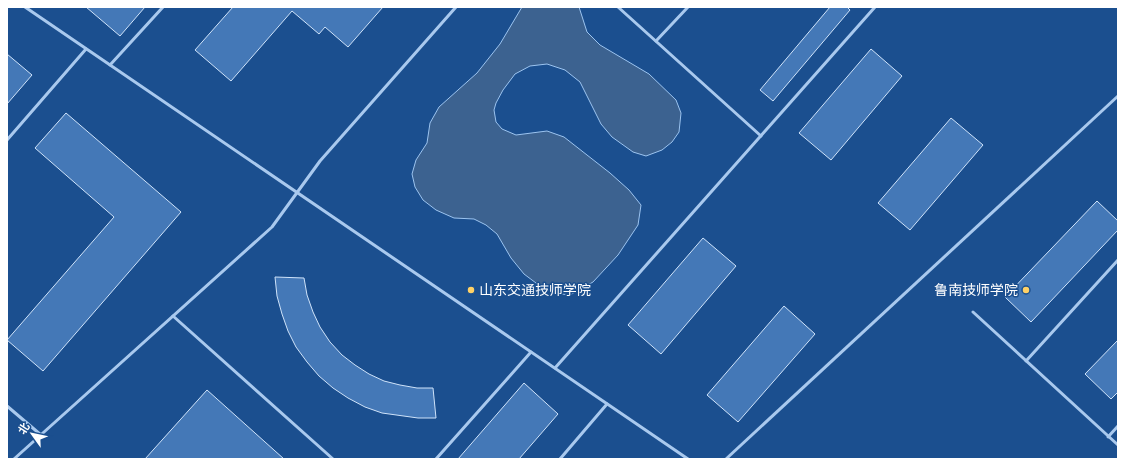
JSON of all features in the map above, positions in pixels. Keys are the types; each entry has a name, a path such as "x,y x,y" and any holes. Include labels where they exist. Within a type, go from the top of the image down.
{"lane":[{"path":"25,7 688,459"},
{"path":"110,65 163,7"},
{"path":"14,459 272,227 320,161 456,7"},
{"path":"618,7 762,136"},
{"path":"656,41 688,7"},
{"path":"555,368 875,7"},
{"path":"7,140 86,49"},
{"path":"726,459 1118,96"},
{"path":"1026,361 1118,260"},
{"path":"973,312 1118,445"},
{"path":"173,316 333,459"},
{"path":"436,459 531,352"},
{"path":"560,459 607,404"},
{"path":"7,406 40,435"},
{"path":"1108,437 1118,426"}],"water":[{"path":"522,7 579,7 587,32 600,45 649,74 676,100 681,113 679,132 672,142 662,150 646,156 633,152 612,137 601,124 580,82 565,70 547,64 530,66 515,74 503,90 494,110 496,122 502,129 516,135 547,131 564,137 610,173 629,190 641,205 638,225 618,255 593,282 570,295 554,293 540,286 524,274 511,258 497,234 486,225 474,219 454,218 436,210 423,200 415,187 412,174 416,160 427,143 430,123 439,107 477,73 500,44"}],"building":[{"path":"86,7 145,7 120,36"},
{"path":"233,7 383,7 348,47 325,27 319,34 292,11 231,81 195,50"},
{"path":"830,7 847,7 850,10 773,101 760,90"},
{"path":"871,49 902,76 831,160 799,133"},
{"path":"7,54 32,75 7,104"},
{"path":"66,113 181,212 43,371 7,340 114,217 35,148"},
{"path":"951,118 983,145 910,230 878,203"},
{"path":"1097,201 1118,221 1118,230 1031,322 1005,297"},
{"path":"703,238 736,266 661,354 628,325"},
{"path":"275,277 304,278 307,295 320,327 330,342 342,355 355,365 384,381 417,388 433,388 436,418 418,418 382,413 365,407 333,388 319,376 296,347 288,331 277,296"},
{"path":"784,306 815,334 738,422 707,395"},
{"path":"1118,340 1118,392 1111,399 1085,374"},
{"path":"524,383 558,414 519,459 458,459"},
{"path":"207,390 284,459 145,459"}],"place":[{"name":"山东交通技师学院","path":"471,290"},
{"name":"鲁南技师学院","path":"1026,290"}]}
